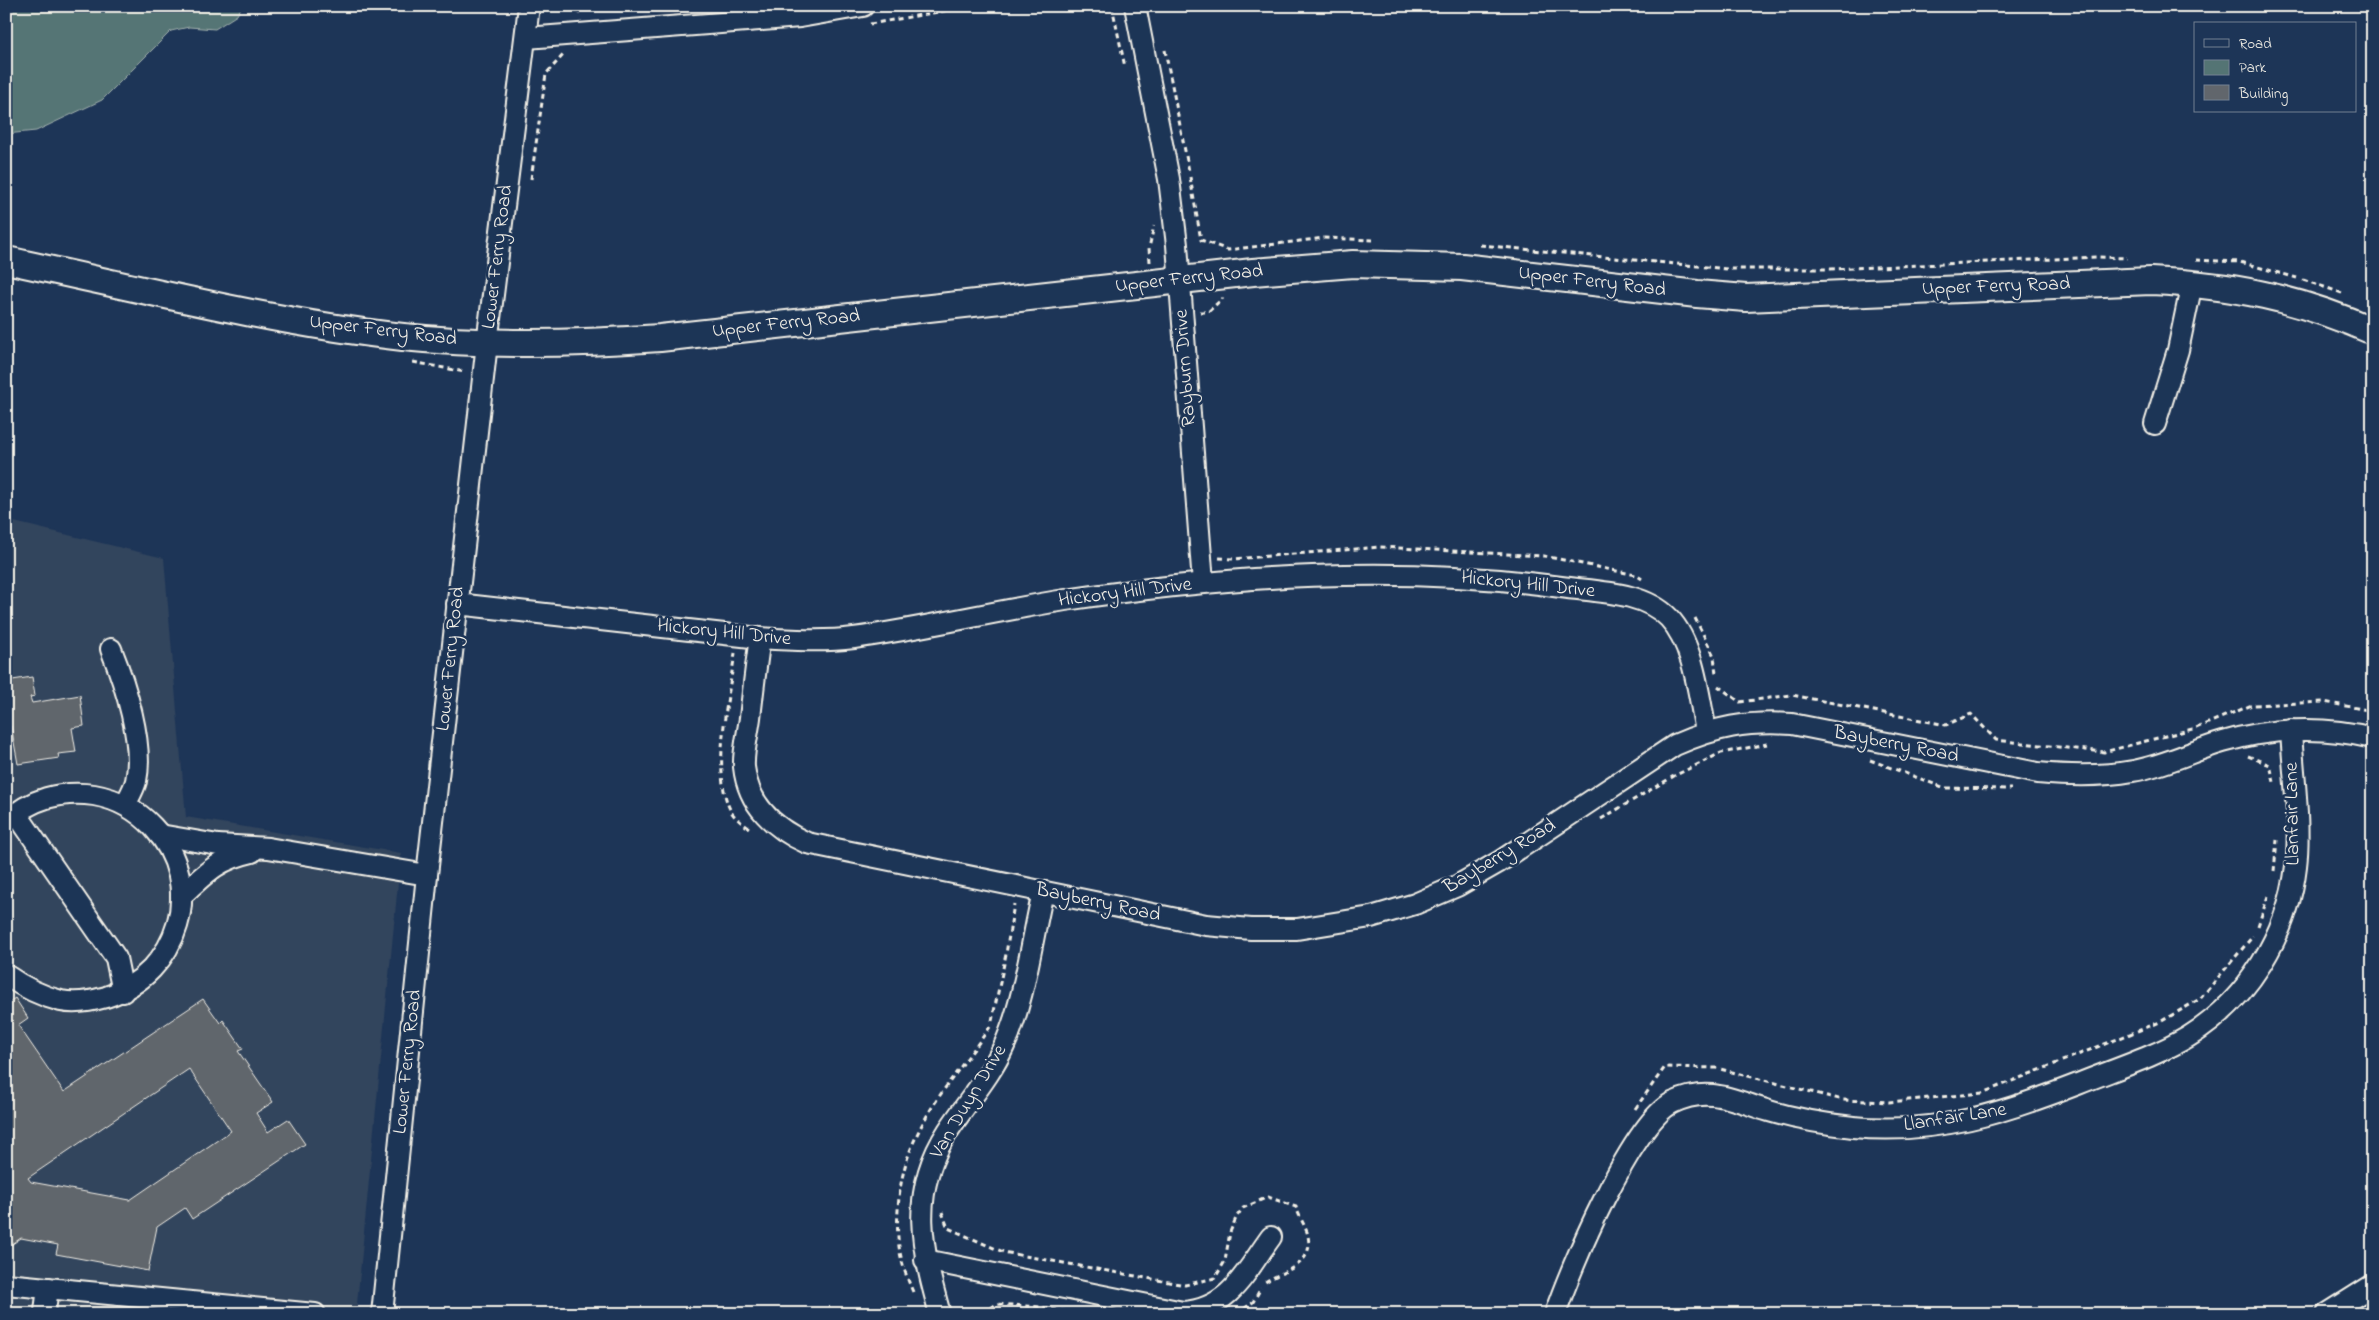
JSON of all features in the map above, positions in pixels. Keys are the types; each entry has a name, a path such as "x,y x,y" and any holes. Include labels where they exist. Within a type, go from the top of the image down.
{"main road":[{"name":"Upper Ferry Road","path":"6,260 335,328 404,337 487,343 590,343 660,338 1180,280 1290,269 1396,264 1462,267 1746,298 2151,281 2192,272 2248,290 2292,300 2334,314 2373,331"}],"street":[{"name":"Lower Ferry Road","path":"382,1314 457,604 529,6"},
{"name":"Rayburn Drive","path":"1136,6 1169,179 1180,280 1203,584"},
{"path":"526,38 790,18 836,8 863,16"},
{"path":"2155,424 2178,350 2192,272"},
{"name":"Hickory Hill Drive","path":"457,604 760,638 804,641 853,638 1024,606 1105,594 1203,584 1316,576 1393,575 1464,577 1536,583 1638,600 1655,607 1669,618 1681,634 1688,652 1706,732"},
{"name":"Bayberry Road","path":"760,638 744,766 757,804 772,822 788,834 807,843 1042,892 1206,925 1251,929 1296,929 1372,917 1415,904 1465,881 1499,862 1675,745 1706,732 1733,724 1766,722 1792,724 2038,773 2069,776 2104,775 2134,771 2168,762 2222,742 2256,734 2291,730 2324,731 2373,738"},
{"path":"111,649 127,690 138,754 136,781 125,805"},
{"name":"Llanfair Lane","path":"1555,1314 1580,1252 1604,1200 1641,1133 1654,1117 1668,1105 1685,1097 1704,1094 1722,1095 1770,1111 1812,1121 1854,1127 1896,1129 1973,1120 2014,1109 2161,1051 2190,1036 2219,1014 2244,988 2265,958 2280,930 2290,899 2298,848 2291,730"},
{"path":"6,975 32,992 62,1001 93,1001 123,992 147,975 166,952 178,925 182,896 176,864 160,835 144,818 125,805 104,797 81,793 58,795 36,801 11,817 116,958 123,992"},
{"path":"160,835 218,844 268,848 427,875"},
{"path":"182,896 212,867 234,856 268,848"},
{"name":"Van Duyn Drive","path":"940,1314 925,1260 922,1209 927,1181 935,1155 947,1133 989,1073 1004,1046 1014,1018 1042,892"},
{"path":"925,1260 1183,1312 1198,1311 1212,1306 1227,1296 1271,1237"},
{"path":"6,1284 315,1314"},
{"path":"2327,1314 2373,1286"},
{"path":"45,1311 48,1288"}],"path":[{"path":"568,6 579,13 588,12"},
{"path":"626,9 654,6"},
{"path":"863,16 972,6"},
{"path":"1112,6 1127,74"},
{"path":"1164,45 1201,240 1228,250 1324,238 1382,241"},
{"path":"531,179 546,74 565,53 574,53"},
{"path":"1151,283 1150,248 1156,219"},
{"path":"1470,244 1728,269 1830,269 2098,257 2136,258"},
{"path":"2192,272 2240,262 2348,295"},
{"path":"1201,555 1233,559 1380,547 1457,551 1544,556 1636,575 1644,580"},
{"path":"1692,616 1698,622 1714,656 1718,686 1740,702 1792,695 1946,725 1972,714 1996,740 2104,752 2196,728 2252,705 2324,702 2373,711"},
{"path":"726,651 735,653 720,752 725,791 732,813 758,834"},
{"path":"1600,820 1674,776 1721,752 1768,744"},
{"path":"2241,758 2248,756 2270,765 2275,784"},
{"path":"1868,760 1945,788 2016,789"},
{"path":"2274,874 2277,838"},
{"path":"1631,1115 1665,1066 1716,1068 1843,1100 1889,1102 1982,1093 2160,1022 2200,999 2254,935 2270,892"},
{"path":"916,1299 903,1269 896,1239 898,1200 904,1164 916,1133 937,1098 991,1025 1014,904 1004,902"},
{"path":"942,1211 948,1228 1003,1252 1185,1285 1215,1278 1225,1261 1230,1232 1243,1208 1268,1197 1296,1207 1309,1238 1306,1257 1297,1267 1264,1282 1253,1302 1237,1314"},
{"path":"984,1314 996,1304 1041,1306 1078,1314"}],"shaded area":[{"path":"6,520 164,558 186,817 401,853 356,1314 153,1314 108,1309 107,1314 6,1314"}],"green space":[{"path":"6,6 242,6 237,15 215,29 189,27 171,31 102,100 36,131 6,134"}],"building":[{"path":"32,677 35,696 30,697 32,703 80,695 84,726 72,728 76,752 58,754 59,758 18,764 11,726 6,727 6,681"},
{"path":"15,998 28,1018 18,1025 64,1092 203,999 220,1023 223,1020 243,1049 238,1051 273,1102 256,1113 268,1132 288,1119 305,1144 192,1219 185,1208 157,1227 148,1271 56,1254 58,1245 21,1238 8,1247 6,1004","holes":["189,1069 231,1131 130,1200 31,1182 28,1178"]}]}
